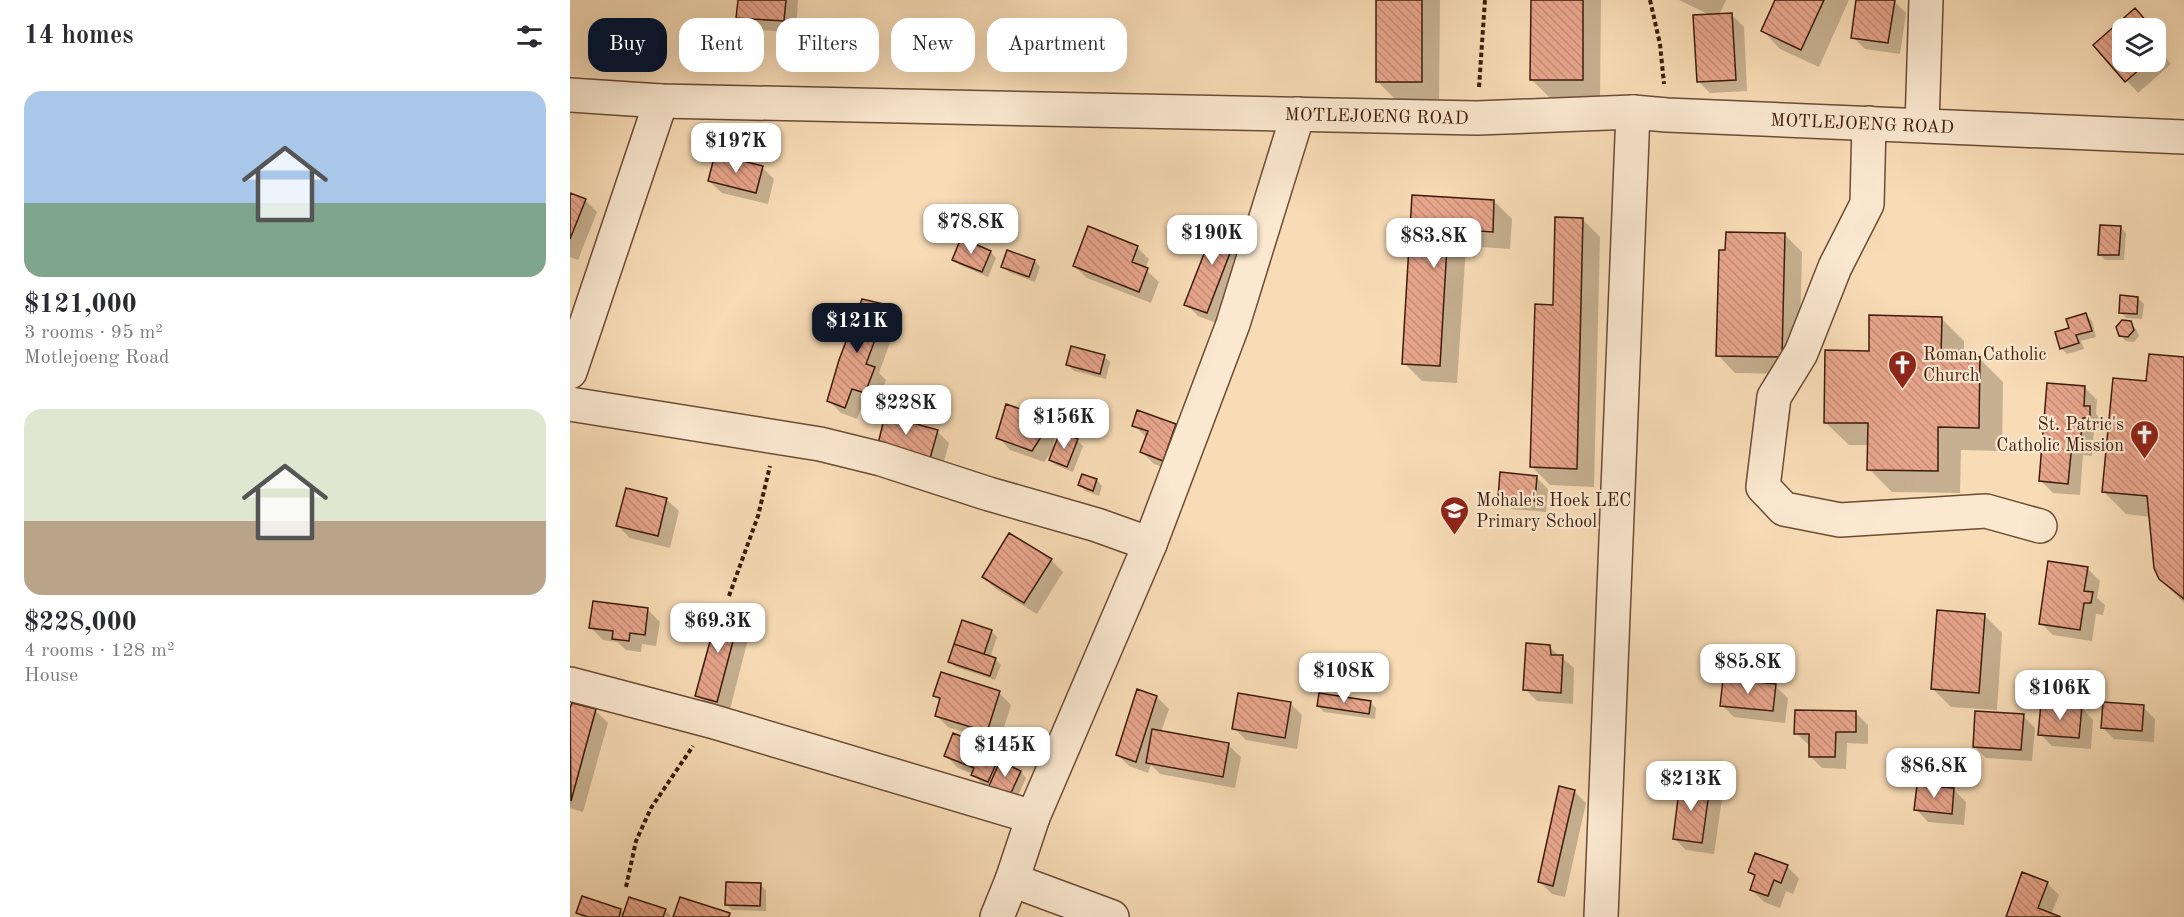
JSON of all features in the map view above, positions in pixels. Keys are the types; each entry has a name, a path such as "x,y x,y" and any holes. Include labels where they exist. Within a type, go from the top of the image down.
{"street":[{"path":"1922,125 1926,0"},
{"name":"MOTLEJOENG ROAD","path":"570,95 661,100 1478,118 1633,112 2184,137"},
{"path":"570,372 661,100"},
{"path":"1601,917 1633,112"},
{"path":"997,917 1033,816 1150,544 1233,324 1298,114"},
{"path":"1869,123 1867,204 1835,267 1801,353 1774,397 1763,487 1784,509 1840,520 1986,511 2040,526"},
{"path":"570,404 820,444 881,459 989,494 1097,525 1150,544"},
{"path":"570,684 711,721 1033,816"},
{"path":"1012,880 1112,917"}],"path":[{"path":"1478,118 1485,0"},
{"path":"1650,0 1660,44 1667,115"},
{"path":"729,596 758,516 777,436"},
{"path":"626,887 636,841 651,808 711,721"}],"building":[{"path":"738,0 786,0 784,18 776,18 776,20 736,18"},
{"path":"1376,0 1422,0 1422,82 1376,82"},
{"path":"1531,0 1583,0 1583,80 1530,80"},
{"path":"1775,0 1824,0 1801,50 1761,31"},
{"path":"1856,0 1895,0 1888,43 1851,38"},
{"path":"2135,8 2144,18 2124,18"},
{"path":"1732,13 1736,80 1697,82 1693,15"},
{"path":"2112,28 2112,67 2093,45"},
{"path":"2116,72 2136,72 2125,82"},
{"path":"715,154 763,166 756,193 708,181"},
{"path":"570,193 586,199 570,239"},
{"path":"1412,195 1494,200 1493,232 1448,229 1440,366 1402,364"},
{"path":"1555,217 1583,218 1577,469 1530,467 1535,304 1553,305"},
{"path":"1218,218 1240,227 1207,313 1184,305"},
{"path":"2100,225 2121,226 2119,255 2098,255"},
{"path":"1088,226 1138,246 1132,262 1148,268 1139,292 1073,266"},
{"path":"1726,232 1785,233 1782,357 1716,356 1719,250 1725,250"},
{"path":"961,238 991,251 982,272 952,260"},
{"path":"1007,250 1035,260 1029,277 1001,267"},
{"path":"2120,295 2138,297 2137,314 2119,313"},
{"path":"862,299 888,305 866,364 875,367 865,393 852,389 845,408 827,401 839,360"},
{"path":"2086,313 2092,331 2076,335 2079,343 2060,349 2055,332 2069,328 2066,319"},
{"name":"Roman Catholic Church","path":"1869,315 1942,317 1941,356 1980,357 1979,428 1938,427 1938,471 1867,470 1868,423 1824,423 1825,350 1869,351"},
{"path":"2122,320 2131,321 2134,330 2128,337 2119,336 2116,327"},
{"path":"1071,346 1105,355 1100,374 1066,365"},
{"name":"St. Patric's Catholic Mission","path":"2149,354 2184,357 2184,599 2159,579 2154,568 2147,496 2102,492 2113,378 2146,381"},
{"path":"2047,383 2085,386 2084,406 2090,406 2090,418 2083,418 2080,444 2072,444 2068,484 2039,481"},
{"path":"1006,404 1044,417 1041,437 1032,451 996,438"},
{"path":"887,407 908,412 905,421 938,430 929,462 877,448"},
{"path":"1137,410 1176,424 1163,461 1140,452 1148,431 1132,426"},
{"path":"1060,432 1078,439 1067,467 1049,460"},
{"path":"1500,472 1537,476 1535,501 1498,498"},
{"path":"1082,474 1097,479 1093,491 1078,485"},
{"path":"626,488 667,498 658,536 616,526"},
{"path":"1009,533 1052,559 1024,603 982,577"},
{"path":"2048,561 2088,567 2084,591 2093,592 2091,603 2084,603 2080,630 2039,624"},
{"path":"593,601 648,608 645,635 630,633 629,641 612,639 613,631 589,628"},
{"path":"720,605 741,611 717,702 695,696"},
{"path":"1937,610 1985,614 1979,693 1931,689"},
{"path":"962,620 992,630 984,654 954,644"},
{"path":"1526,643 1550,645 1551,655 1563,655 1561,693 1523,690"},
{"path":"954,644 996,658 990,676 948,662"},
{"path":"941,672 1000,691 987,732 935,716 940,698 933,696"},
{"path":"1723,679 1776,684 1773,711 1720,706"},
{"path":"1137,689 1157,696 1136,762 1116,755"},
{"path":"1238,693 1291,702 1285,738 1232,729"},
{"path":"1319,693 1371,701 1369,714 1317,706"},
{"path":"2103,702 2144,705 2142,731 2101,728"},
{"path":"572,703 596,709 571,801 570,708"},
{"path":"2041,703 2082,706 2079,738 2038,735"},
{"path":"1795,710 1856,711 1856,732 1836,732 1835,757 1809,757 1809,734 1794,734"},
{"path":"1975,711 2024,714 2021,750 1973,747"},
{"path":"1152,729 1229,743 1223,777 1146,763"},
{"path":"953,733 1001,753 988,782 971,775 974,768 944,756"},
{"path":"1000,761 1021,771 1010,795 989,786"},
{"path":"1680,782 1710,786 1702,843 1673,839"},
{"path":"1917,785 1954,788 1952,814 1914,810"},
{"path":"1559,786 1575,790 1553,886 1538,882"},
{"path":"1755,853 1788,865 1781,883 1774,880 1768,896 1750,890 1755,875 1748,872"},
{"path":"2022,872 2048,882 2038,908 2061,917 2006,917"},
{"path":"726,882 761,883 760,906 725,905"},
{"path":"582,896 621,909 619,917 588,917 576,913"},
{"path":"629,897 666,909 663,917 622,917"},
{"path":"680,897 730,913 729,917 673,917"}],"place":[{"name":"Roman Catholic Church","path":"1902,390"},
{"name":"St. Patric's Catholic Mission","path":"2145,460"},
{"name":"Mohale's Hoek LEC Primary School","path":"1455,536"}]}
